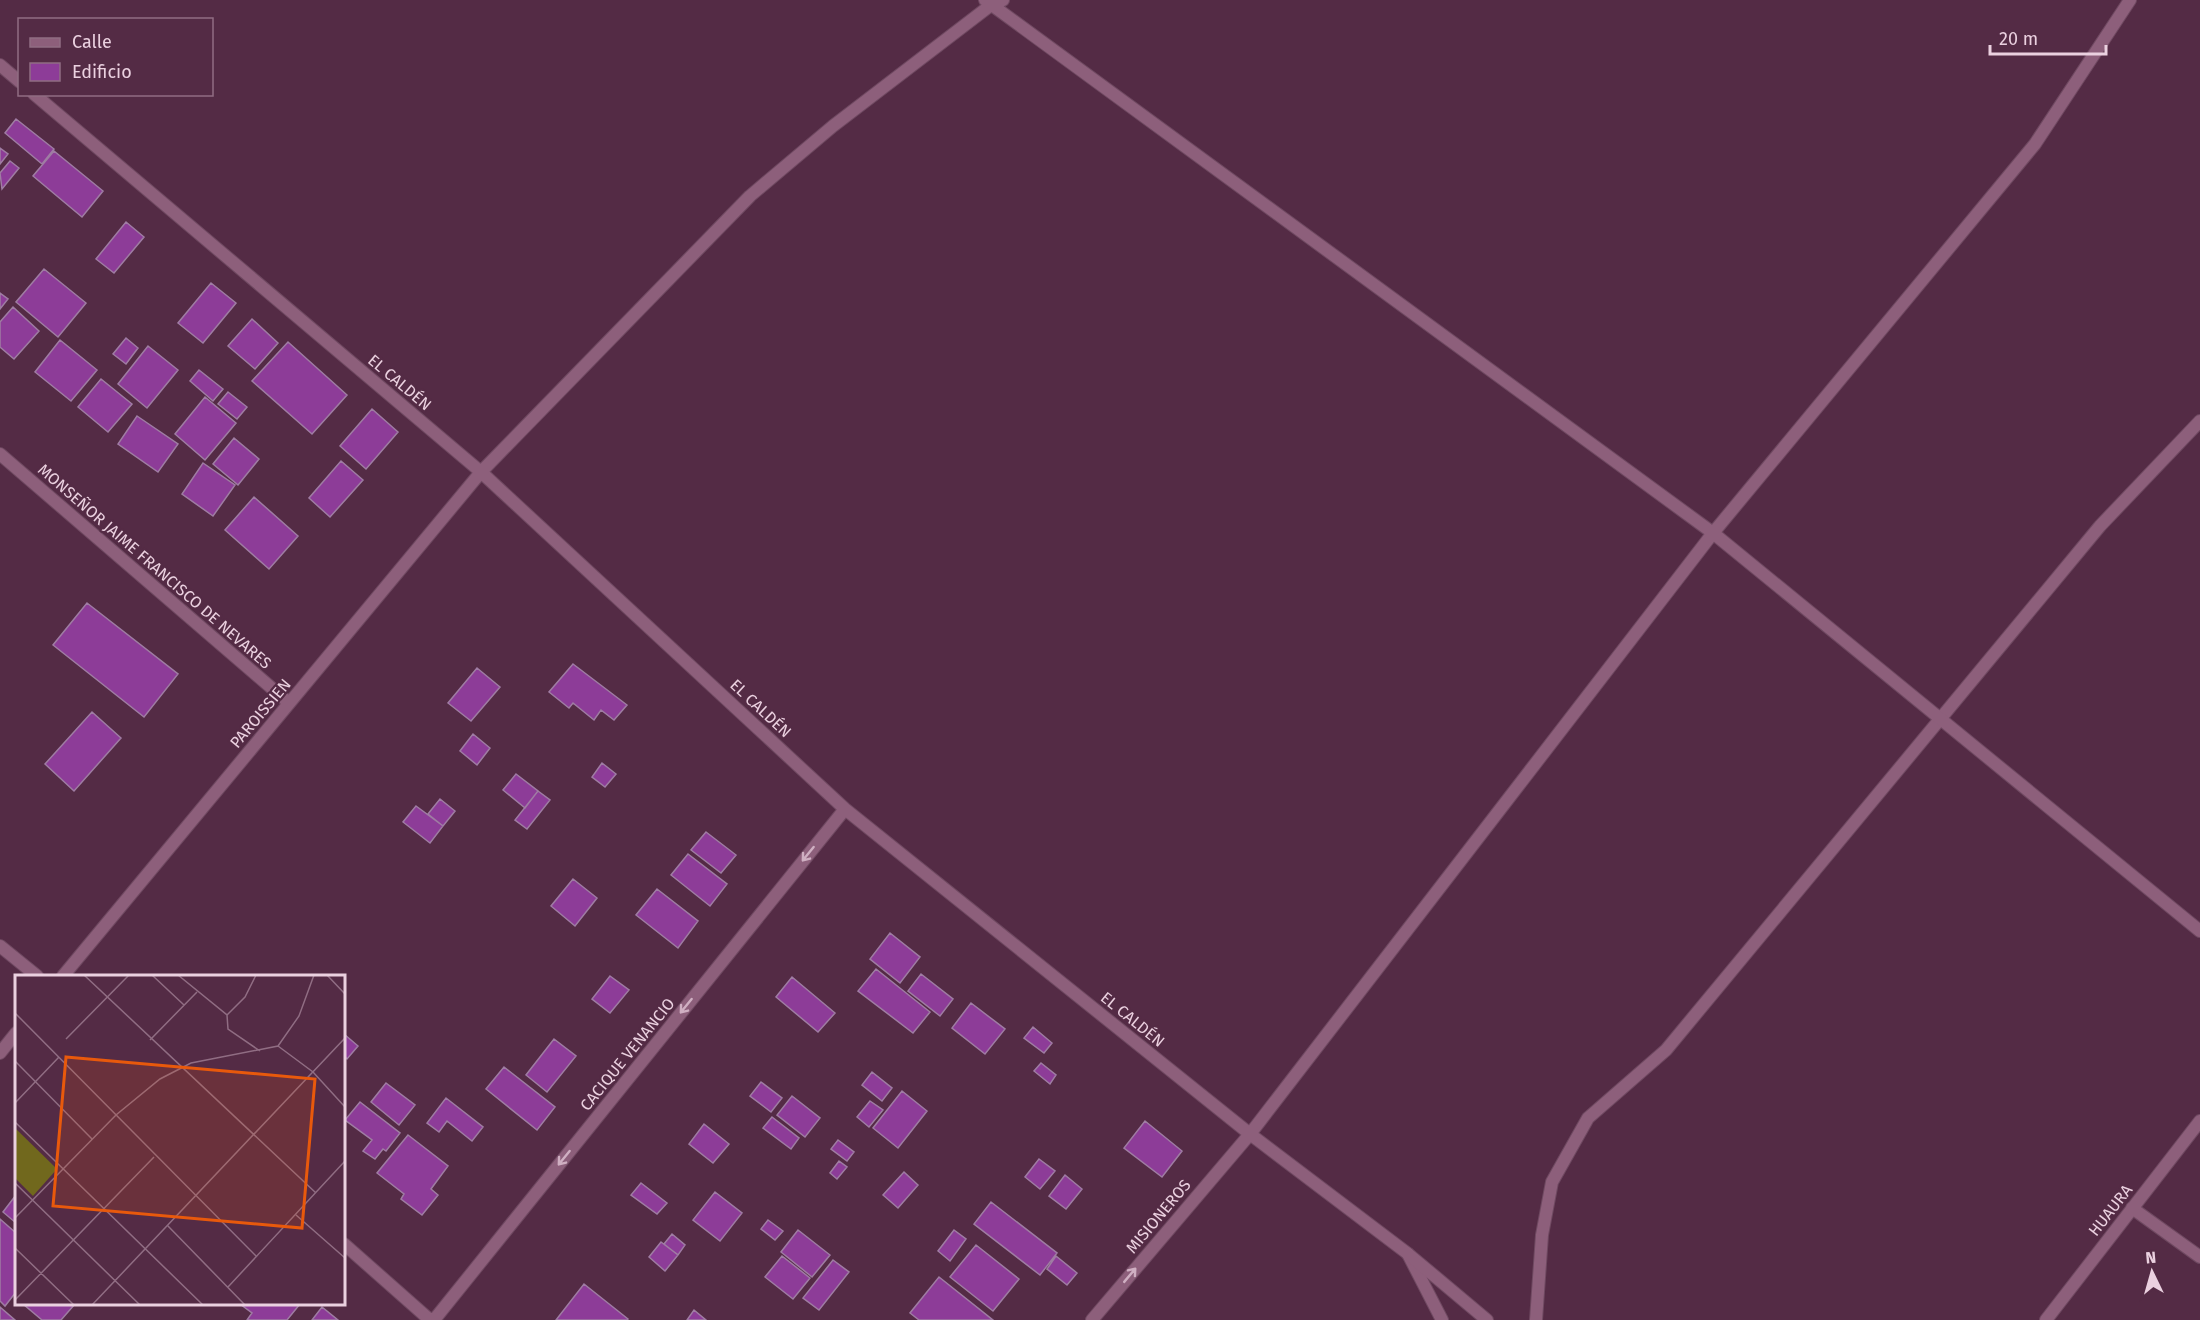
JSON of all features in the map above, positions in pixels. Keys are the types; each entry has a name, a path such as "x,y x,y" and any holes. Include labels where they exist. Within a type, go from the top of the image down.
{"street":[{"name":"MISIONEROS","path":"1092,1320 1250,1134 1713,533 2035,144 2130,0"},
{"path":"993,2 1713,533 2200,930"},
{"name":"PAROISSIEN","path":"64,975 481,472 750,196 833,126 993,2"},
{"path":"0,65 18,80"},
{"name":"EL CALDÉN","path":"36,96 481,472 845,809 1250,1134 1407,1253 1487,1320"},
{"path":"1536,1320 1542,1235 1552,1182 1588,1118 1666,1050 2100,526 2200,421"},
{"name":"MONSEÑOR JAIME FRANCISCO DE NEVARES","path":"0,454 289,704"},
{"name":"CACIQUE VENANCIO","path":"432,1320 845,809"},
{"path":"0,946 36,975"},
{"path":"0,1053 15,1034"},
{"name":"HUAURA","path":"2046,1320 2200,1120"},
{"path":"2132,1208 2200,1257"},
{"path":"345,1245 432,1320"},
{"path":"1407,1253 1442,1320"}],"building":[{"path":"16,119 54,149 42,164 5,133"},
{"path":"0,148 8,154 0,164"},
{"path":"54,151 103,191 82,217 33,176"},
{"path":"10,161 19,168 2,189 0,173"},
{"path":"126,222 144,237 114,273 96,259"},
{"path":"44,269 86,303 58,337 16,302"},
{"path":"211,283 236,303 203,343 178,323"},
{"path":"0,293 8,299 0,309"},
{"path":"13,307 39,331 14,359 0,347 0,322"},
{"path":"252,319 278,343 255,369 228,346"},
{"path":"126,338 138,348 126,364 113,354"},
{"path":"60,340 97,370 71,401 35,372"},
{"path":"288,342 347,395 312,434 252,381"},
{"path":"148,346 178,370 147,408 118,384"},
{"path":"199,370 223,389 213,401 190,381"},
{"path":"101,379 132,404 108,432 78,407"},
{"path":"228,392 247,407 237,419 218,404"},
{"path":"205,397 236,423 205,460 175,434"},
{"path":"372,409 398,432 366,469 340,446"},
{"path":"137,416 178,444 158,472 118,444"},
{"path":"234,438 259,459 238,485 213,464"},
{"path":"341,461 363,480 330,517 309,498"},
{"path":"203,463 235,485 213,516 182,494"},
{"path":"254,497 298,536 269,569 225,530"},
{"path":"87,603 178,674 144,717 53,645"},
{"path":"573,664 627,705 614,720 601,710 594,720 573,703 569,708 549,692"},
{"path":"477,668 500,687 471,721 448,703"},
{"path":"92,712 121,738 74,791 45,764"},
{"path":"473,734 490,748 477,765 460,751"},
{"path":"602,763 616,774 605,787 592,777"},
{"path":"516,774 538,791 525,808 503,790"},
{"path":"538,791 550,800 527,829 515,820"},
{"path":"440,799 455,811 443,826 428,814"},
{"path":"416,806 443,826 430,843 403,822"},
{"path":"706,832 736,855 721,873 691,850"},
{"path":"688,854 727,884 710,906 671,875"},
{"path":"573,879 597,898 575,926 551,906"},
{"path":"657,889 698,921 678,948 636,915"},
{"path":"890,933 920,957 900,983 870,959"},
{"path":"876,969 930,1012 913,1033 858,991"},
{"path":"921,974 953,999 940,1016 908,991"},
{"path":"610,976 629,990 610,1013 592,999"},
{"path":"792,977 835,1013 818,1032 776,997"},
{"path":"971,1003 1005,1029 985,1054 952,1028"},
{"path":"1033,1027 1052,1043 1044,1053 1024,1038"},
{"path":"345,1035 358,1046 347,1059 345,1057"},
{"path":"554,1039 576,1056 547,1092 526,1075"},
{"path":"1041,1063 1056,1075 1050,1084 1034,1071"},
{"path":"504,1067 555,1107 537,1130 486,1089"},
{"path":"872,1072 892,1088 882,1101 862,1085"},
{"path":"761,1082 782,1098 771,1112 750,1096"},
{"path":"386,1083 415,1105 399,1125 371,1102"},
{"path":"902,1091 927,1111 898,1148 873,1128"},
{"path":"792,1096 820,1118 805,1137 777,1115"},
{"path":"446,1098 483,1127 472,1141 447,1121 439,1132 427,1123"},
{"path":"870,1101 883,1110 869,1127 857,1117"},
{"path":"360,1102 400,1133 386,1151 383,1149 375,1159 363,1151 372,1140 345,1120"},
{"path":"772,1117 799,1138 791,1149 763,1128"},
{"path":"1145,1121 1182,1151 1162,1177 1124,1148"},
{"path":"704,1124 729,1144 713,1163 689,1144"},
{"path":"408,1135 448,1166 431,1189 438,1195 422,1215 401,1199 404,1194 377,1173"},
{"path":"838,1140 854,1152 847,1161 831,1149"},
{"path":"1039,1159 1055,1171 1040,1189 1025,1177"},
{"path":"839,1161 847,1167 837,1179 830,1173"},
{"path":"904,1172 918,1185 898,1208 883,1195"},
{"path":"1065,1175 1082,1189 1066,1209 1049,1196"},
{"path":"641,1183 667,1203 657,1214 631,1195"},
{"path":"715,1192 742,1213 720,1241 693,1220"},
{"path":"15,1196 15,1222 3,1212"},
{"path":"991,1202 1057,1253 1040,1275 974,1224"},
{"path":"0,1219 15,1232 15,1293 5,1306 0,1301"},
{"path":"768,1220 783,1231 775,1240 761,1229"},
{"path":"798,1230 830,1255 812,1277 781,1252"},
{"path":"954,1230 966,1239 950,1261 938,1251"},
{"path":"672,1234 685,1245 678,1255 664,1244"},
{"path":"661,1242 678,1255 665,1271 649,1257"},
{"path":"976,1245 1019,1279 993,1311 950,1277"},
{"path":"782,1256 810,1278 793,1299 765,1277"},
{"path":"1056,1256 1077,1273 1067,1285 1047,1269"},
{"path":"833,1260 849,1272 819,1310 803,1298"},
{"path":"939,1277 993,1320 919,1320 910,1313"},
{"path":"584,1284 628,1319 556,1320"},
{"path":"24,1305 74,1305 61,1320 42,1320"},
{"path":"241,1305 299,1305 287,1320 247,1320 252,1313"},
{"path":"0,1307 15,1320 0,1320"},
{"path":"322,1307 338,1320 312,1320"},
{"path":"694,1310 706,1320 687,1320"}]}
